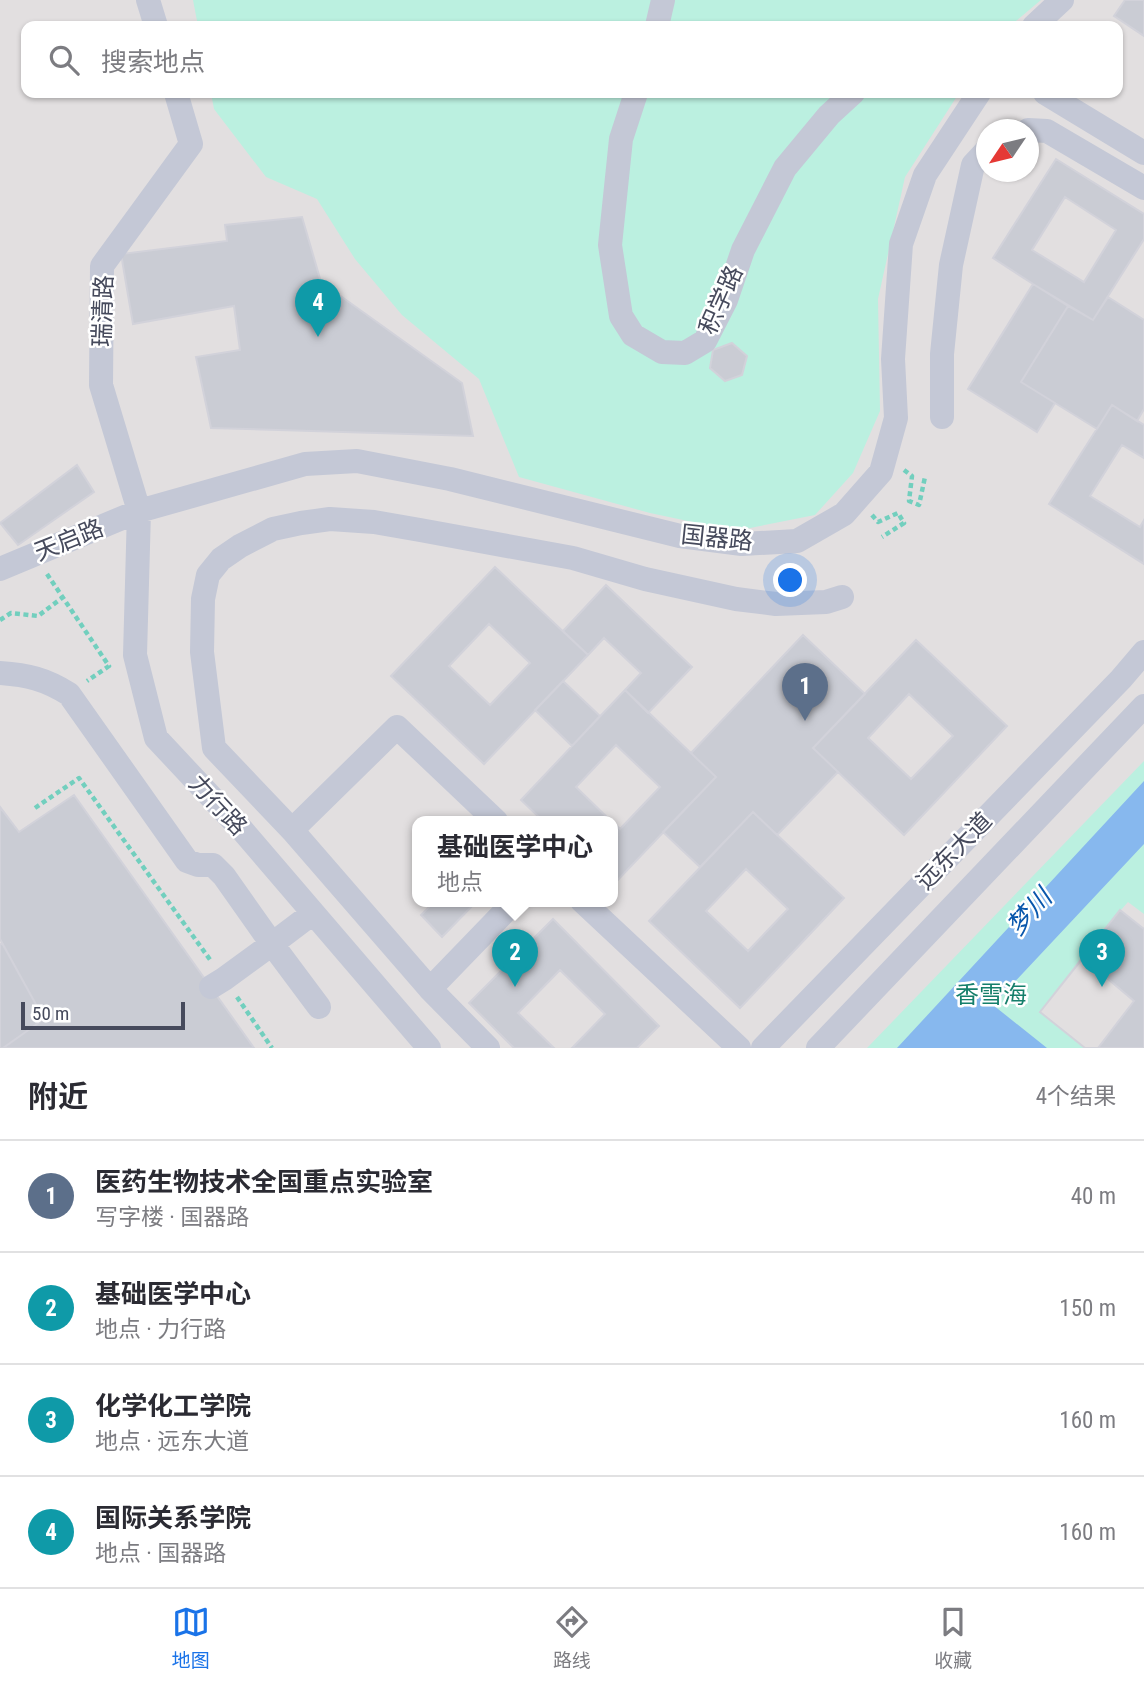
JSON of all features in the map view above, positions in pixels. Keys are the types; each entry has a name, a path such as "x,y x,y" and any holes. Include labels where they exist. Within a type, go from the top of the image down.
{"street":[{"path":"148,0 154,21"},
{"path":"658,21 663,0"},
{"path":"1039,21 1062,0"},
{"name":"瑞清路","path":"139,511 101,385 102,266 191,144 177,98"},
{"name":"积学路","path":"634,98 621,139 610,245 621,316 633,335 662,352 685,353 705,341 726,300 743,250 785,168 830,114 848,98"},
{"name":"国器路","path":"139,511 305,464 356,461 450,479 680,536 742,544 797,541 844,514 881,472 896,418 893,359 901,244 925,175 976,98"},
{"path":"1053,98 1144,153"},
{"path":"1039,131 1047,131 1144,188"},
{"path":"942,417 942,354 951,265 973,165 976,162"},
{"name":"天启路","path":"0,569 139,511"},
{"name":"力行路","path":"139,511 135,655 156,738 243,831 429,1048"},
{"path":"488,1048 430,989 292,830 214,748 202,652 203,599 208,575 221,559 256,537 301,523 330,519 374,522 573,558 645,579 736,600 776,604 826,602 842,597"},
{"name":"远东大道","path":"763,1048 1112,689 1140,664"},
{"path":"0,673 24,674 52,684 69,694 187,862 213,865 224,876 319,1007"},
{"name":"远东大道","path":"818,1048 1144,706"},
{"path":"292,830 397,727 491,816"},
{"path":"430,989 509,907"},
{"path":"588,907 739,1048"},
{"path":"218,983 313,913"}],"path":[{"path":"884,461 904,469 912,476 909,501 919,505 925,477"},
{"path":"854,503 878,522 898,513 904,523 882,537"},
{"path":"0,620 11,613 38,616 62,598 109,666"},
{"path":"35,808 79,778 218,983 272,1048"}],"shaded area":[{"path":"0,0 1144,0 1144,1048 0,1048"}],"green space":[{"path":"193,0 1041,0 1016,21 197,21"},
{"path":"212,98 956,98 905,177 878,299 880,411 853,473 815,515 735,531 650,513 519,477 479,379 402,315 355,259 317,199 266,177 214,109"},
{"name":"香雪海","path":"1144,761 1144,914 1128,902 1040,1012 1085,1048 867,1048"}],"water":[{"name":"梦川","path":"1144,781 1144,844 993,1005 1047,1048 897,1048"}],"building":[{"path":"1125,0 1144,0 1144,36 1123,21 1114,16"},
{"path":"1056,159 1144,214 1144,239 1093,320 993,258","holes":["1065,197 1116,230 1084,282 1032,250"]},
{"path":"302,217 321,282 462,383 473,436 211,428 196,357 240,350 234,306 133,324 121,254 227,241 225,225"},
{"path":"1033,284 1068,306 1021,382 1055,403 1037,432 968,389"},
{"path":"1108,297 1144,320 1144,409 1137,421 1112,405 1097,429 1021,382 1068,306 1093,320"},
{"path":"732,343 747,356 742,375 725,381 710,368 713,350"},
{"path":"1112,405 1144,425 1144,458 1122,445 1090,496 1140,527 1144,520 1144,564 1049,504"},
{"path":"77,465 94,492 18,545 0,523"},
{"path":"495,567 588,655 484,764 391,676","holes":["489,624 530,663 490,705 449,666"]},
{"path":"606,585 692,667 648,713 625,690 641,673 604,638 588,655 563,631"},
{"path":"803,635 865,694 813,748 838,772 777,835 753,812 700,867 663,832 716,777 691,753"},
{"path":"916,640 1007,726 904,835 813,748","holes":["909,694 953,736 911,779 868,738"]},
{"path":"563,681 600,716 572,746 535,710"},
{"path":"625,690 716,777 618,880 618,827 620,829 660,787 616,745 576,787 606,816 538,816 521,800"},
{"path":"74,795 254,1048 3,1048 44,1019 0,939 0,807 19,832"},
{"path":"753,812 844,898 740,1008 649,921","holes":["746,869 788,909 748,951 706,911"]},
{"path":"429,907 471,907 442,937 421,915"},
{"path":"1120,910 1144,929 1144,1048 1085,1048 1040,1012"},
{"path":"553,919 659,1026 637,1048 572,1048 605,1014 560,970 518,1013 554,1048 514,1048 469,1003"},
{"path":"2,943 44,1019 0,1048 0,945"},
{"path":"1083,958 1134,1001 1098,1048 1085,1048 1040,1012"}],"place":[{"name":"国际关系学院","path":"318,337"},
{"name":"医药生物技术全国重点实验室","path":"805,721"},
{"name":"基础医学中心","path":"515,987"},
{"name":"化学化工学院","path":"1102,987"}]}
